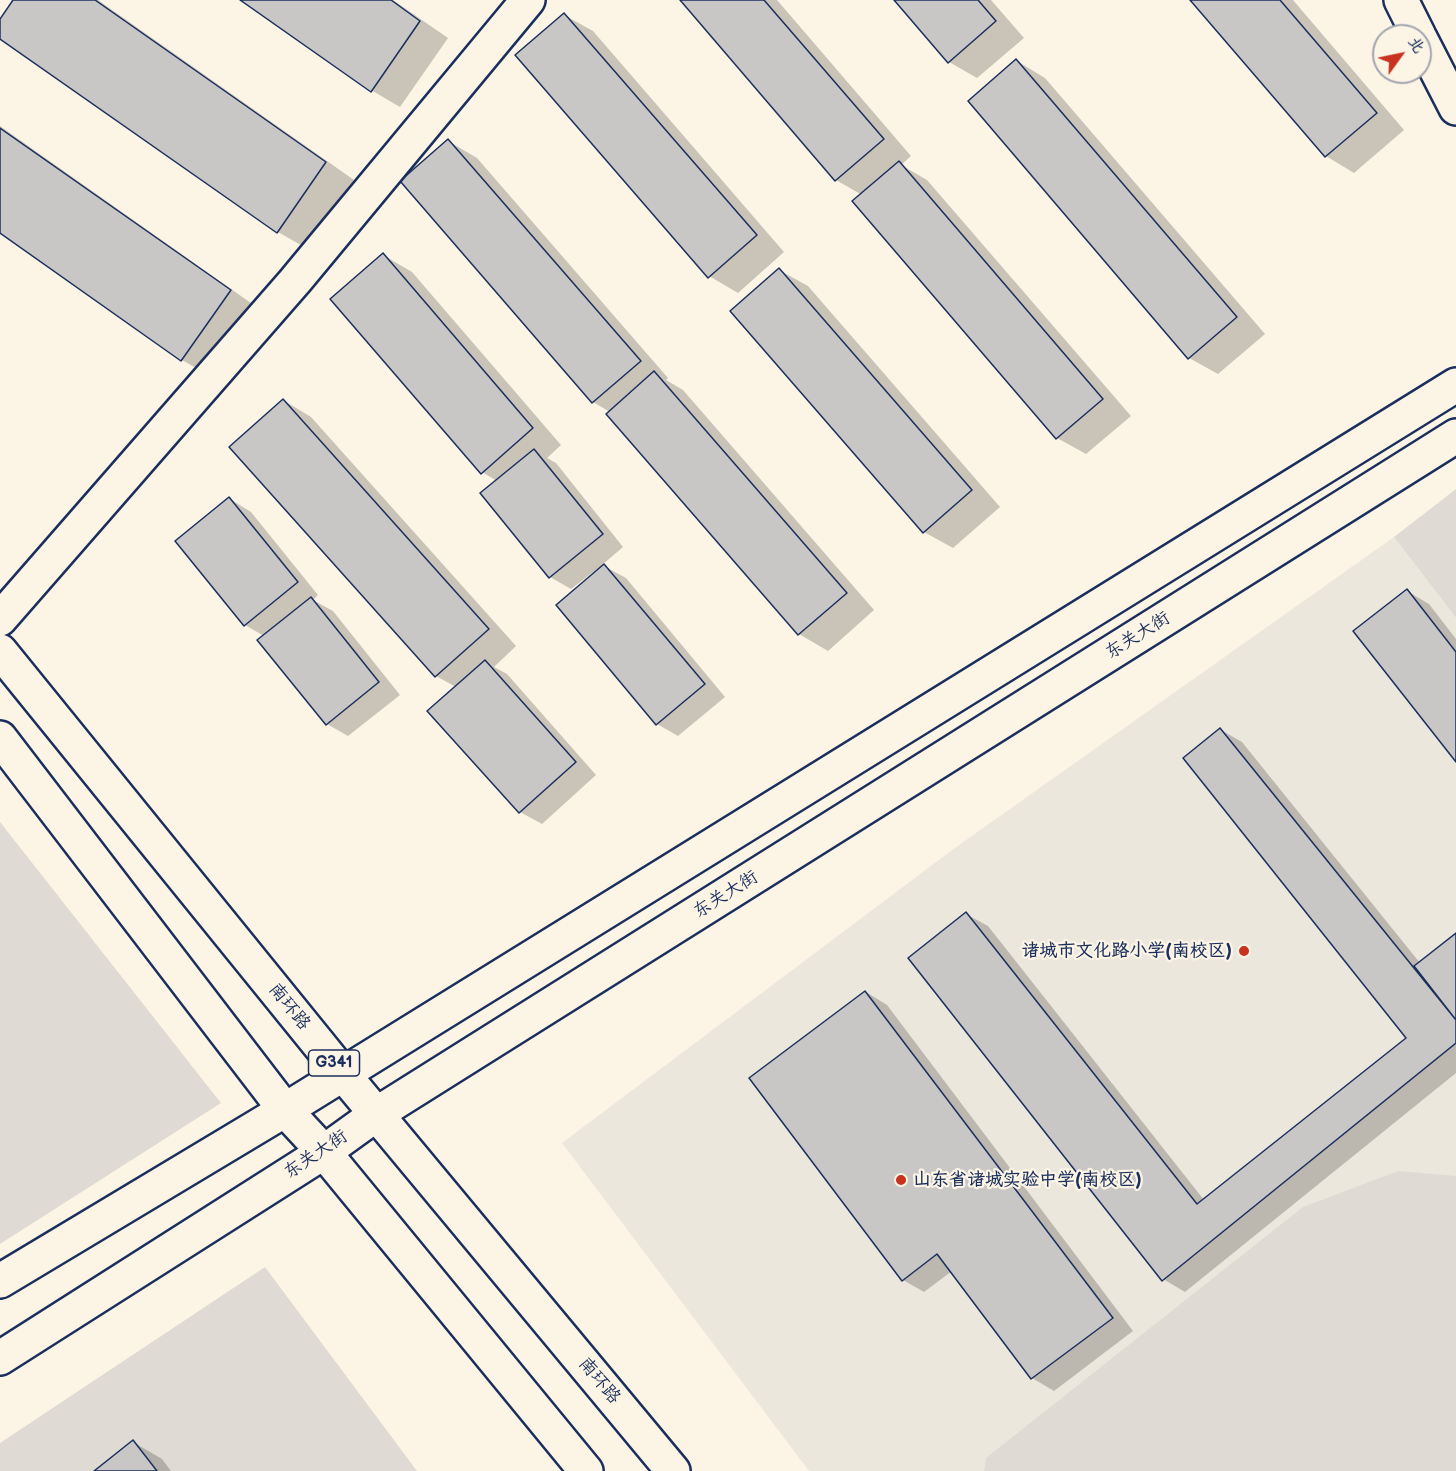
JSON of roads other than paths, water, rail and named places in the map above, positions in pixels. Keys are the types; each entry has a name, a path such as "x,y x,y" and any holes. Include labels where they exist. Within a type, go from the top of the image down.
{"main road":[{"path":"0,619 295,281 528,0"},
{"path":"1401,0 1413,24"},
{"path":"1432,61 1456,108"},
{"path":"0,1281 285,1110 1456,385"},
{"name":"东关大街","path":"0,1358 324,1152 378,1113 1456,436"},
{"name":"南环路","path":"0,651 343,1074 378,1113 673,1471"},
{"path":"0,738 285,1110 324,1152 586,1471"}],"place":[{"name":"诸城市文化路小学(南校区)","path":"1244,951"},
{"name":"山东省诸城实验中学(南校区)","path":"901,1180"}]}
